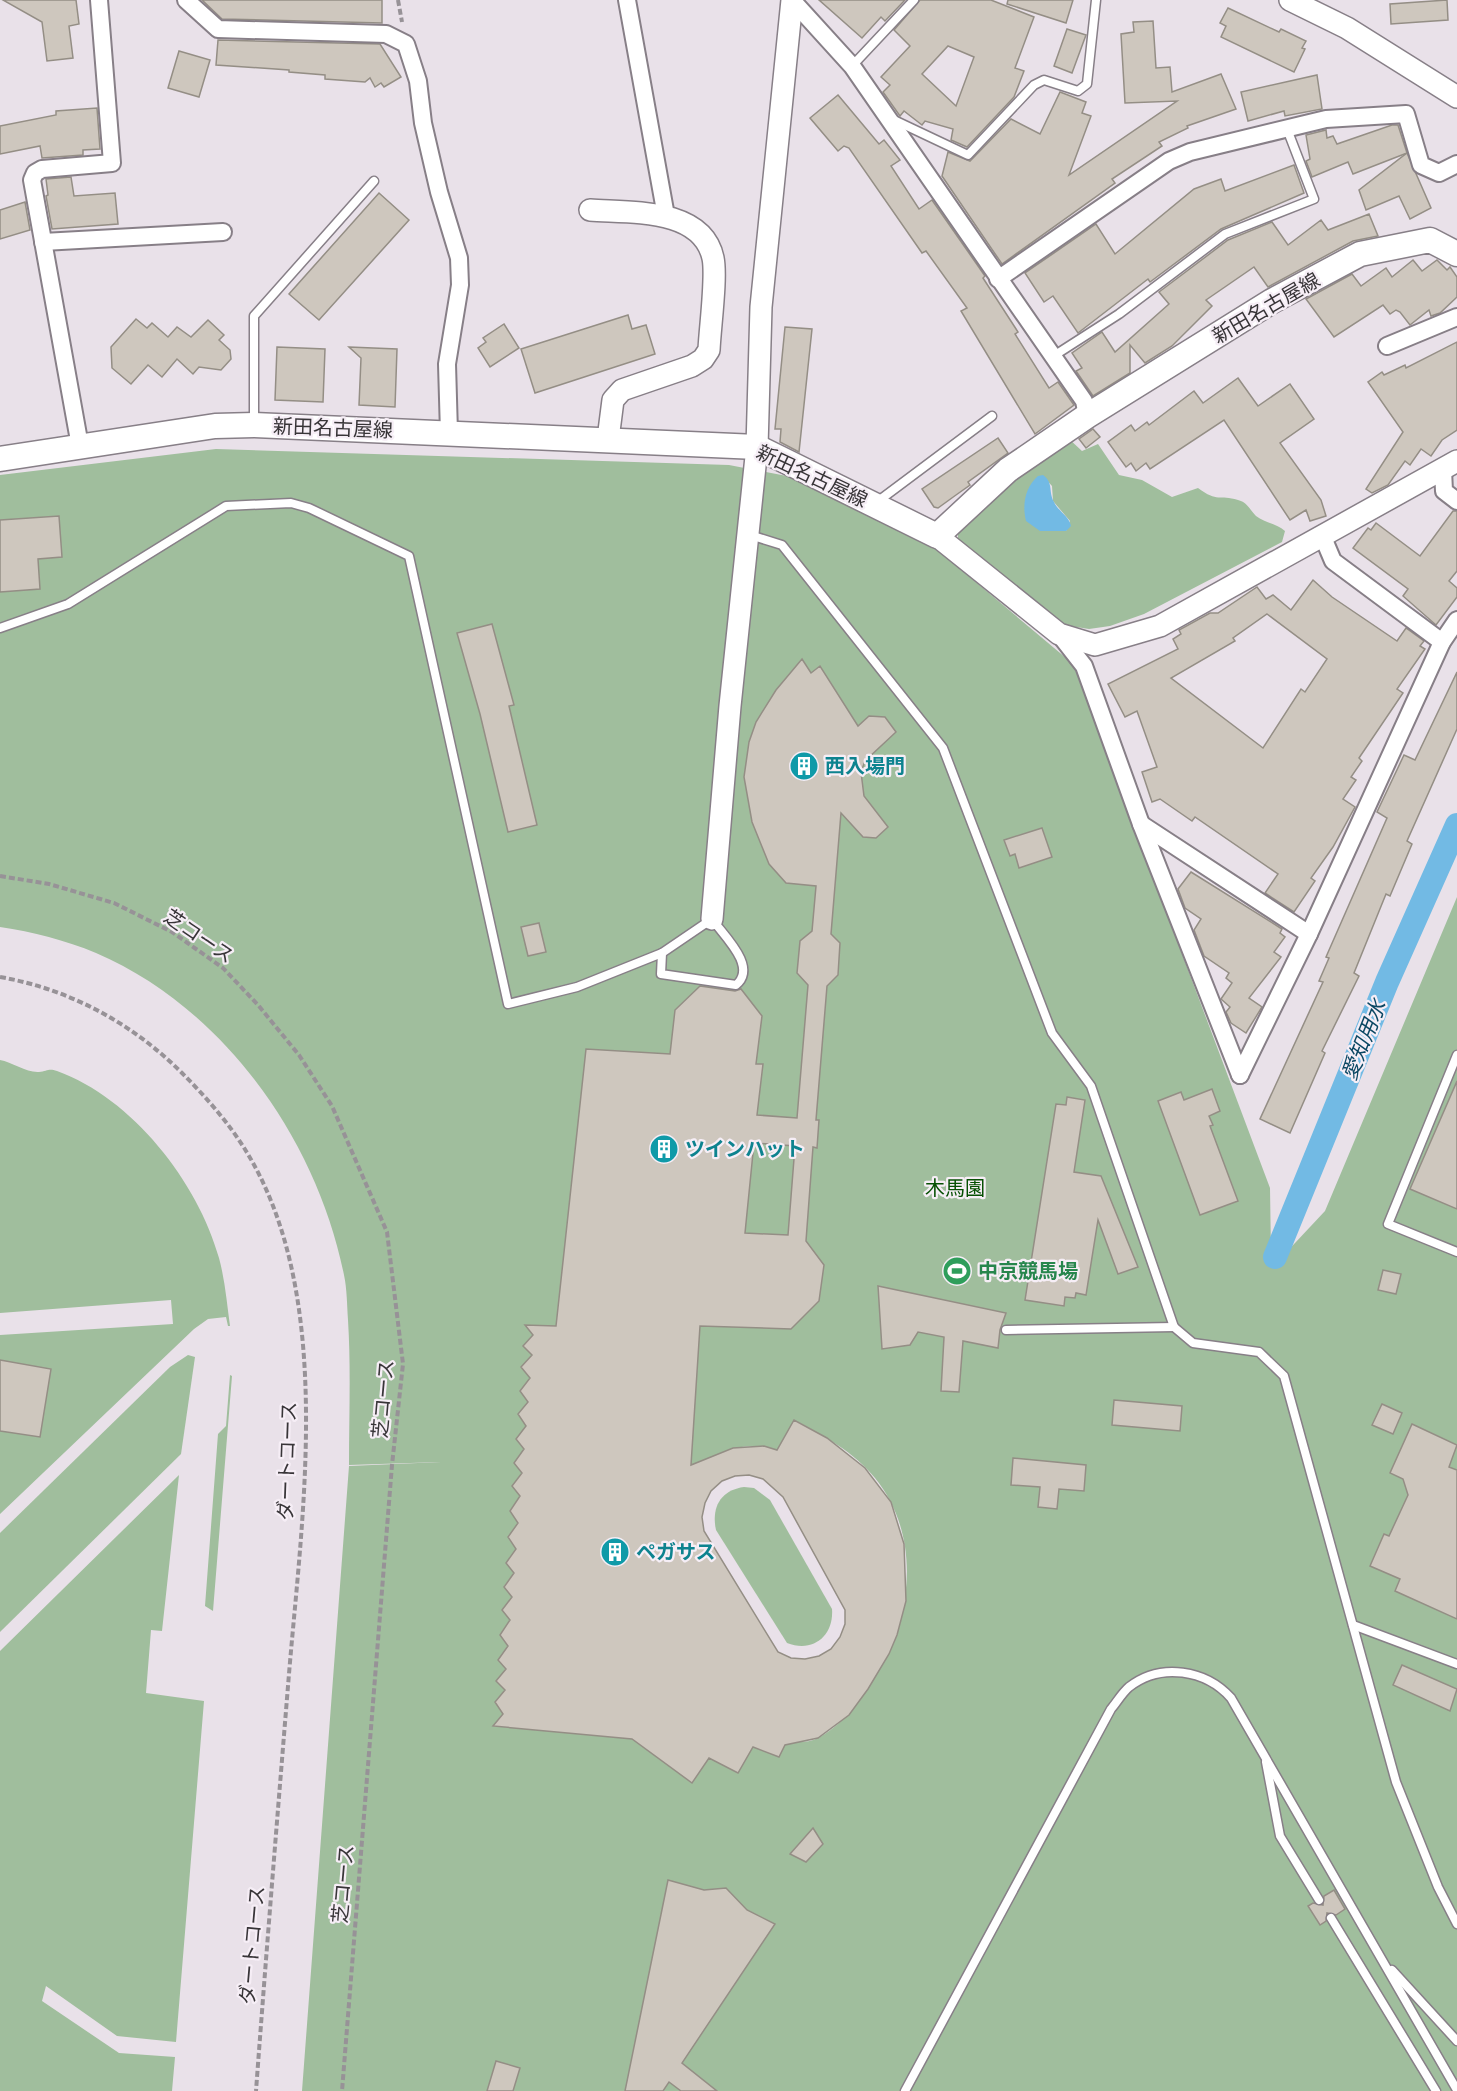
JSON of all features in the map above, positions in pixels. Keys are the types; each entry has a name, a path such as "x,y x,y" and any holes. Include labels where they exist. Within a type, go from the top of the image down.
{"main road":[{"name":"新田名古屋線","path":"0,459 216,426 254,425 757,447 937,536 1008,470 1088,416 1272,301 1360,254 1430,240 1457,254"}],"street":[{"path":"80,446 32,180 35,173 42,169 112,163 99,0"},
{"path":"186,0 218,29 386,34 406,44 418,81 423,123 439,192 459,258 460,285 447,364 449,433"},
{"path":"627,0 666,216"},
{"path":"792,0 852,66 1084,401 1088,416"},
{"path":"712,920 730,706 750,535 757,447 761,308 792,0"},
{"path":"1290,0 1347,28 1457,98"},
{"path":"998,279 1169,161 1190,152 1326,119 1406,114 1420,165 1439,173 1457,164"},
{"path":"590,210 666,216 688,225 710,249 713,260 709,350 703,359 692,366 622,390 613,399 608,439"},
{"path":"43,242 223,232"},
{"path":"1387,346 1457,317"},
{"path":"1059,634 1095,645 1160,626 1450,466"},
{"path":"1450,466 1444,491 1457,501"},
{"path":"1322,535 1333,561 1442,642"},
{"path":"937,536 1059,634 1084,666 1141,824 1240,1075 1309,934 1442,642 1457,620"},
{"path":"1141,824 1309,934"}],"lane":[{"path":"852,66 914,0"},
{"path":"888,118 968,155 1034,85 1044,80 1078,91 1087,84 1096,0"},
{"path":"1052,357 1119,314 1225,234 1314,199 1287,129"},
{"path":"254,425 255,316 375,181"},
{"path":"874,504 992,416"},
{"path":"0,628 68,604 226,506 291,503 309,508 409,556 508,1004 577,987 662,953 712,920 739,956 744,970 743,979 736,985 662,974 662,953"},
{"path":"750,535 782,545 943,748 1052,1032 1091,1086 1174,1327 1193,1343 1259,1352 1284,1376 1396,1782 1438,1887 1457,1924"},
{"path":"1457,1055 1388,1224 1457,1252"},
{"path":"1006,1330 1174,1327"},
{"path":"1353,1624 1457,1664"},
{"path":"905,2091 1111,1708 1128,1688 1144,1677 1186,1672 1220,1685 1231,1698 1457,2090"},
{"path":"1265,1756 1280,1836 1319,1900"},
{"path":"1330,1918 1437,2091"},
{"path":"1380,1956 1457,2041"}],"path":[{"name":"芝コース","path":"0,876 49,884 114,903 172,932 223,968 258,1005 298,1055 332,1106 387,1232 403,1364 392,1465 342,2091"},
{"name":"ダートコース","path":"0,976 58,992 106,1014 155,1045 203,1094 247,1151 274,1210 290,1266 303,1331 304,1484 256,2091"}],"green space":[{"path":"1068,438 1082,451 1098,444 1119,475 1142,480 1172,497 1198,488 1214,497 1241,501 1256,516 1285,531 1282,542 1144,614 1110,626 1089,629 1070,626 1045,616 958,539 958,526 983,500","holes":["1038,476 1043,476 1052,486 1053,501 1070,521 1066,531 1040,531"]},
{"name":"中京競馬場","path":"216,449 729,465 792,477 926,542 1066,658 1075,669 1270,1188 1271,1255 1280,1259 1325,1211 1457,897 1457,2091 302,2091 349,1466 441,1462 349,1465 349,1356 344,1275 331,1225 312,1175 287,1128 258,1084 224,1043 185,1008 142,977 96,953 73,944 0,927 0,475","holes":["525,1325 690,1477 708,1460 729,1450 752,1446 777,1450 794,1420 827,1438 858,1460 875,1478 889,1499 899,1522 905,1546 907,1571 905,1596 892,1644 875,1677 848,1715 815,1739 762,1746 709,1758 692,1783 632,1739 494,1726 503,1714 495,1702 505,1690 497,1681 506,1669 508,1646 500,1635 510,1620 512,1597 504,1586 514,1573 506,1563 516,1549 508,1537 518,1523 510,1511 520,1496 512,1486 522,1473 514,1463 524,1449 516,1439 526,1426 518,1414 528,1402 520,1391 530,1378 521,1367 532,1355 523,1346 533,1335"]},
{"path":"0,1060 34,1072 54,1070 85,1084 111,1101 136,1122 158,1146 178,1173 209,1229 221,1266 230,1326 228,1326 226,1317 208,1319 194,1329 0,1514 0,1335 173,1324 171,1300 0,1313"},
{"path":"188,1355 195,1357 181,1454 0,1632 0,1533 170,1367"},
{"path":"230,1375 232,1376 213,1611 205,1606 218,1434 226,1426"},
{"path":"179,1475 162,1631 151,1630 146,1693 204,1701 176,2042 117,2036 46,1986 42,2001 119,2053 175,2057 172,2091 0,2091 0,1651"},
{"path":"744,1487 754,1488 770,1500 832,1609 829,1627 820,1640 813,1644 796,1646 787,1643 716,1530 715,1514 720,1501 729,1492"}],"water":[{"path":"1043,475 1049,481 1052,498 1056,505 1070,522 1071,526 1066,531 1040,531 1026,521 1024,509 1027,491 1038,476"}],"building":[{"path":"3,0 76,0 79,24 69,26 73,58 47,61 42,22"},
{"path":"202,0 382,0 382,23 222,19"},
{"path":"819,0 905,0 885,21 881,17 862,38"},
{"path":"920,0 991,0 1034,17 1015,68 1024,71 1014,97 967,147 951,140 953,129 925,121 922,125 904,111 900,116 883,92 890,85 881,77 910,46 894,30","holes":["948,46 974,57 956,106 922,74"]},
{"path":"1008,0 1073,0 1066,23 1007,4"},
{"path":"1447,0 1448,20 1391,24 1390,4"},
{"path":"1228,8 1279,32 1281,29 1306,41 1302,48 1305,49 1294,72 1221,37 1226,26 1220,23"},
{"path":"1153,21 1156,68 1170,67 1172,92 1221,74 1236,109 1187,126 1188,128 1159,142 1162,146 1112,179 1115,183 1002,264 942,176 948,152 970,161 1011,119 1040,134 1060,92 1086,102 1082,113 1091,116 1069,175 1177,101 1125,103 1121,34 1134,32 1133,22"},
{"path":"1067,29 1086,35 1072,73 1054,66"},
{"path":"218,40 380,44 401,77 384,87 381,83 375,87 370,78 365,82 325,79 325,75 289,72 289,70 216,65"},
{"path":"179,51 210,60 199,97 168,88"},
{"path":"1317,75 1322,109 1285,116 1284,111 1248,121 1241,92"},
{"path":"838,95 879,144 884,140 900,160 891,166 919,209 932,200 985,276 983,278 1018,332 1015,334 1049,388 1058,382 1074,405 1035,434 961,311 967,308 926,251 922,253 849,148 844,146 838,151 810,118"},
{"path":"97,108 100,149 83,150 83,155 42,158 40,146 0,154 0,126 56,115 56,111"},
{"path":"1398,125 1407,153 1353,174 1348,162 1312,177 1306,161 1310,159 1306,135 1326,130 1327,138 1333,136 1337,144"},
{"path":"1407,153 1431,208 1410,219 1399,196 1366,210 1359,190"},
{"path":"1294,165 1304,193 1221,229 1150,282 1148,279 1078,333 1053,296 1044,302 1025,273 1096,224 1115,254 1194,189 1221,179 1225,191"},
{"path":"71,177 74,196 115,193 118,224 52,229 46,196 48,195 46,179"},
{"path":"379,193 409,220 319,320 289,294"},
{"path":"25,202 30,230 0,239 0,210"},
{"path":"1369,214 1378,236 1353,241 1268,287 1254,267 1206,300 1212,306 1172,346 1145,363 1130,345 1130,373 1093,396 1076,371 1082,368 1072,353 1102,332 1115,352 1169,304 1159,292 1228,240 1272,222 1288,245 1321,220 1328,230"},
{"path":"1413,260 1422,271 1437,260 1447,270 1450,267 1457,277 1457,297 1440,313 1431,316 1429,310 1410,325 1400,312 1396,310 1390,314 1383,305 1334,337 1306,299 1352,274 1361,286 1386,268 1392,277"},
{"path":"628,315 632,329 646,325 655,354 535,393 521,349"},
{"path":"136,319 147,328 152,323 168,337 177,327 191,337 208,320 224,335 219,340 230,350 231,359 221,370 199,367 193,374 177,359 162,377 148,365 131,384 112,368 111,347"},
{"path":"504,324 519,348 490,367 478,348 486,342 483,338"},
{"path":"785,327 812,329 799,452 780,442 781,429 775,429"},
{"path":"1457,342 1457,430 1442,440 1431,456 1421,449 1410,465 1405,461 1388,485 1372,493 1366,489 1403,432 1368,382 1382,372 1384,375 1405,365 1406,368"},
{"path":"277,347 325,349 323,402 275,400"},
{"path":"349,347 397,349 395,407 359,405 361,358"},
{"path":"1238,378 1258,406 1290,384 1314,419 1280,443 1321,500 1326,516 1310,521 1306,510 1290,520 1224,420 1150,469 1146,463 1136,471 1131,463 1126,467 1108,442 1131,425 1135,431 1147,422 1149,425 1194,391 1203,403"},
{"path":"1093,429 1100,437 1086,448 1079,439"},
{"path":"998,438 1008,453 968,482 970,485 938,508 934,507 922,489"},
{"path":"1453,511 1457,511 1457,571 1449,581 1457,588 1457,597 1436,625 1403,596 1408,589 1353,548 1368,528 1371,530 1376,523 1420,556"},
{"path":"59,516 62,557 38,559 40,589 0,592 0,520"},
{"path":"1313,580 1332,597 1397,641 1406,628 1424,641 1420,646 1425,649 1397,689 1403,693 1359,758 1362,761 1351,777 1356,780 1343,799 1355,807 1333,847 1311,878 1315,881 1294,912 1265,893 1278,874 1195,817 1192,821 1160,799 1152,802 1142,772 1157,767 1137,711 1125,717 1108,684 1178,649 1173,639 1181,634 1179,630 1210,613 1218,613 1257,587 1266,599 1273,595 1291,610","holes":["1267,614 1327,659 1305,692 1301,689 1263,748 1171,678 1235,641 1233,638"]},
{"path":"492,624 514,705 509,706 537,825 508,832 480,714 457,633"},
{"path":"802,659 811,673 820,666 858,726 869,716 885,717 896,732 865,761 861,772 864,796 888,827 876,838 863,837 841,813 831,934 840,943 838,975 827,986 816,1120 819,1120 817,1148 813,1147 806,1241 824,1265 819,1301 791,1329 700,1326 691,1465 733,1448 764,1446 777,1450 794,1420 827,1438 865,1468 891,1502 904,1544 906,1601 897,1635 889,1654 849,1715 818,1738 785,1745 779,1757 753,1747 738,1773 709,1758 692,1783 632,1739 493,1726 503,1714 495,1702 505,1690 496,1681 506,1669 498,1660 508,1646 500,1635 510,1620 502,1610 512,1597 504,1587 514,1573 506,1563 516,1549 508,1537 518,1523 510,1511 520,1496 512,1486 522,1473 514,1463 524,1449 516,1439 526,1426 518,1414 528,1402 520,1391 530,1378 521,1367 532,1355 523,1346 533,1335 525,1325 556,1326 586,1049 670,1054 675,1010 700,986 735,991 741,989 762,1016 756,1064 763,1064 757,1115 797,1118 808,985 797,973 800,941 812,931 816,886 786,883 769,864 752,822 744,777 749,742 756,722 776,690","holes":["754,1143 795,1146 788,1235 745,1233","749,1475 763,1479 783,1497 845,1610 845,1624 840,1637 831,1649 819,1656 805,1659 791,1658 778,1652 704,1531 702,1517 711,1491 722,1481 735,1476"]},
{"path":"1457,672 1457,729 1407,841 1412,844 1390,896 1386,894 1354,973 1359,976 1322,1051 1325,1053 1290,1133 1260,1119 1323,982 1319,981 1329,958 1326,957 1387,818 1377,812 1404,755 1415,760"},
{"path":"1042,828 1052,857 1019,868 1015,854 1010,856 1004,840"},
{"path":"1191,872 1282,929 1280,933 1285,937 1274,952 1281,957 1249,998 1262,1007 1246,1033 1231,1023 1226,1012 1230,1007 1221,999 1232,983 1226,978 1229,973 1204,956 1194,930 1201,919 1185,908 1178,889"},
{"path":"539,923 546,952 528,956 521,927"},
{"path":"1457,1081 1457,1209 1410,1189"},
{"path":"1212,1089 1220,1111 1209,1116 1213,1125 1210,1126 1238,1201 1200,1215 1158,1101 1181,1092 1184,1100"},
{"path":"1067,1097 1085,1100 1074,1172 1101,1176 1138,1267 1118,1274 1098,1220 1086,1295 1076,1293 1075,1298 1065,1297 1064,1306 1025,1300 1056,1104 1066,1105"},
{"path":"1383,1270 1401,1274 1396,1294 1378,1290"},
{"path":"878,1286 1006,1313 1000,1330 998,1348 963,1341 959,1392 941,1391 944,1337 918,1332 910,1345 882,1349"},
{"path":"0,1360 51,1369 40,1437 0,1431"},
{"path":"1114,1400 1182,1406 1180,1431 1112,1425"},
{"path":"1382,1404 1402,1413 1393,1434 1372,1425"},
{"path":"1412,1424 1457,1445 1449,1467 1457,1470 1457,1619 1395,1591 1400,1579 1370,1566 1384,1534 1389,1536 1408,1495 1403,1479 1390,1473"},
{"path":"1013,1458 1086,1465 1084,1491 1059,1489 1057,1509 1038,1507 1040,1487 1011,1485"},
{"path":"1402,1665 1457,1689 1450,1711 1393,1685"},
{"path":"813,1828 823,1844 806,1862 790,1854"},
{"path":"668,1880 704,1890 726,1888 747,1910 775,1924 682,2063 717,2091 681,2091 669,2082 663,2091 625,2091"},
{"path":"1334,1890 1345,1909 1336,1915 1327,1913 1326,1921 1320,1925 1308,1906 1313,1903 1323,1905 1324,1896"},
{"path":"496,2061 520,2068 513,2091 487,2091"}],"waterway":[{"name":"愛知用水","path":"1275,1257 1387,982 1457,825"}],"place":[{"name":"西入場門","path":"804,766"},
{"name":"ツインハット","path":"664,1149"},
{"name":"中京競馬場","path":"957,1271"},
{"name":"ペガサス","path":"615,1552"}],"park label":[{"name":"木馬園","path":"955,1188"}]}
